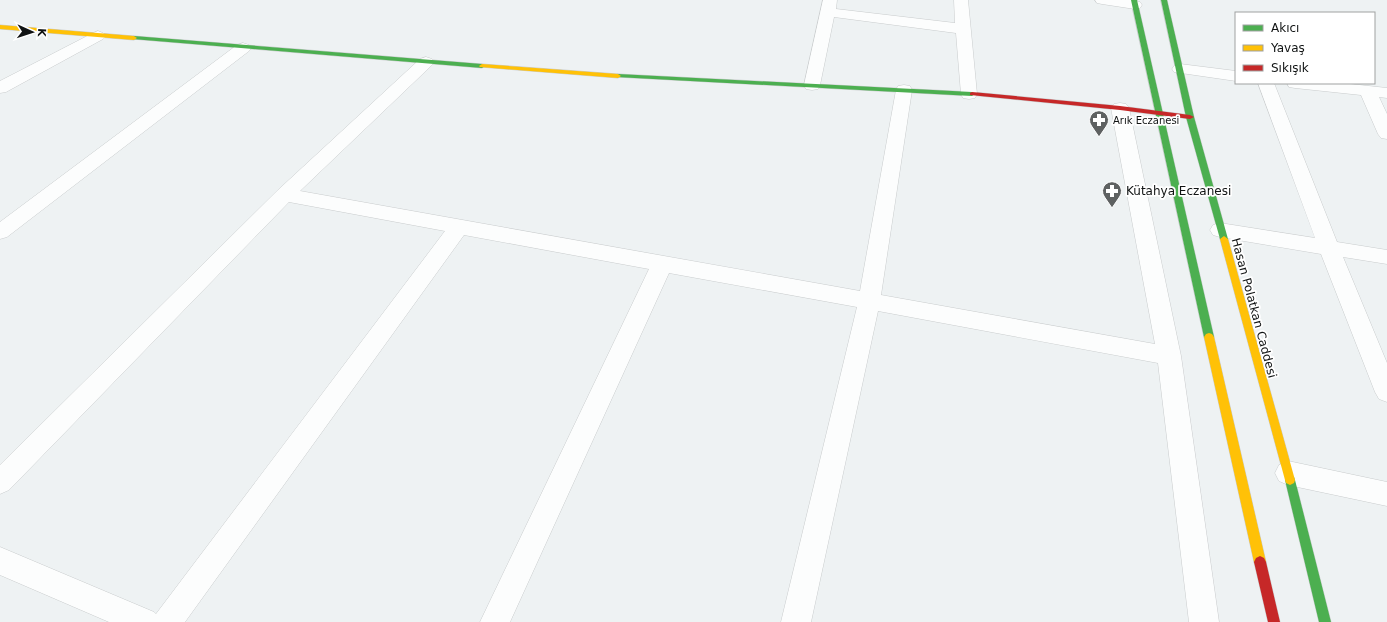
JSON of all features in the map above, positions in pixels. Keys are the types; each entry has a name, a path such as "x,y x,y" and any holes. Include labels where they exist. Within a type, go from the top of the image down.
{"main road":[{"name":"Hasan Polatkan Caddesi","path":"1164,0 1190,117 1288,473 1325,622"},
{"path":"1135,2 1158,113 1274,622"},
{"path":"0,27 243,48 611,76 969,94 1120,108 1190,117"}],"street":[{"path":"961,0 969,94"},
{"path":"1102,0 1135,2"},
{"path":"812,85 828,6 963,28"},
{"path":"0,88 98,36"},
{"path":"0,232 243,48"},
{"path":"0,482 285,195 426,62"},
{"path":"1180,69 1235,76"},
{"path":"1266,84 1329,248 1387,392"},
{"path":"1304,84 1387,93"},
{"path":"796,622 869,302 904,90"},
{"path":"1368,91 1387,134"},
{"path":"1120,108 1169,356 1204,622"},
{"path":"285,195 1169,356"},
{"path":"167,622 459,227"},
{"path":"1220,230 1387,258"},
{"path":"495,622 662,264"},
{"path":"1288,473 1387,494"},
{"path":"0,561 144,622"}],"traffic: fast":[{"path":"1134,0 1209,337"},
{"path":"1164,0 1190,117 1224,239"},
{"path":"134,38 482,66"},
{"path":"618,76 972,94"},
{"path":"1290,480 1325,622"}],"traffic: slow":[{"path":"0,27 134,38"},
{"path":"482,66 618,76"},
{"path":"1224,239 1290,480"},
{"path":"1209,337 1260,562"}],"traffic: jam":[{"path":"972,94 1120,108 1190,117"},
{"path":"1260,562 1274,622"}],"place":[{"name":"Arık Eczanesi","path":"1099,137"},
{"name":"Kütahya Eczanesi","path":"1112,208"}]}
